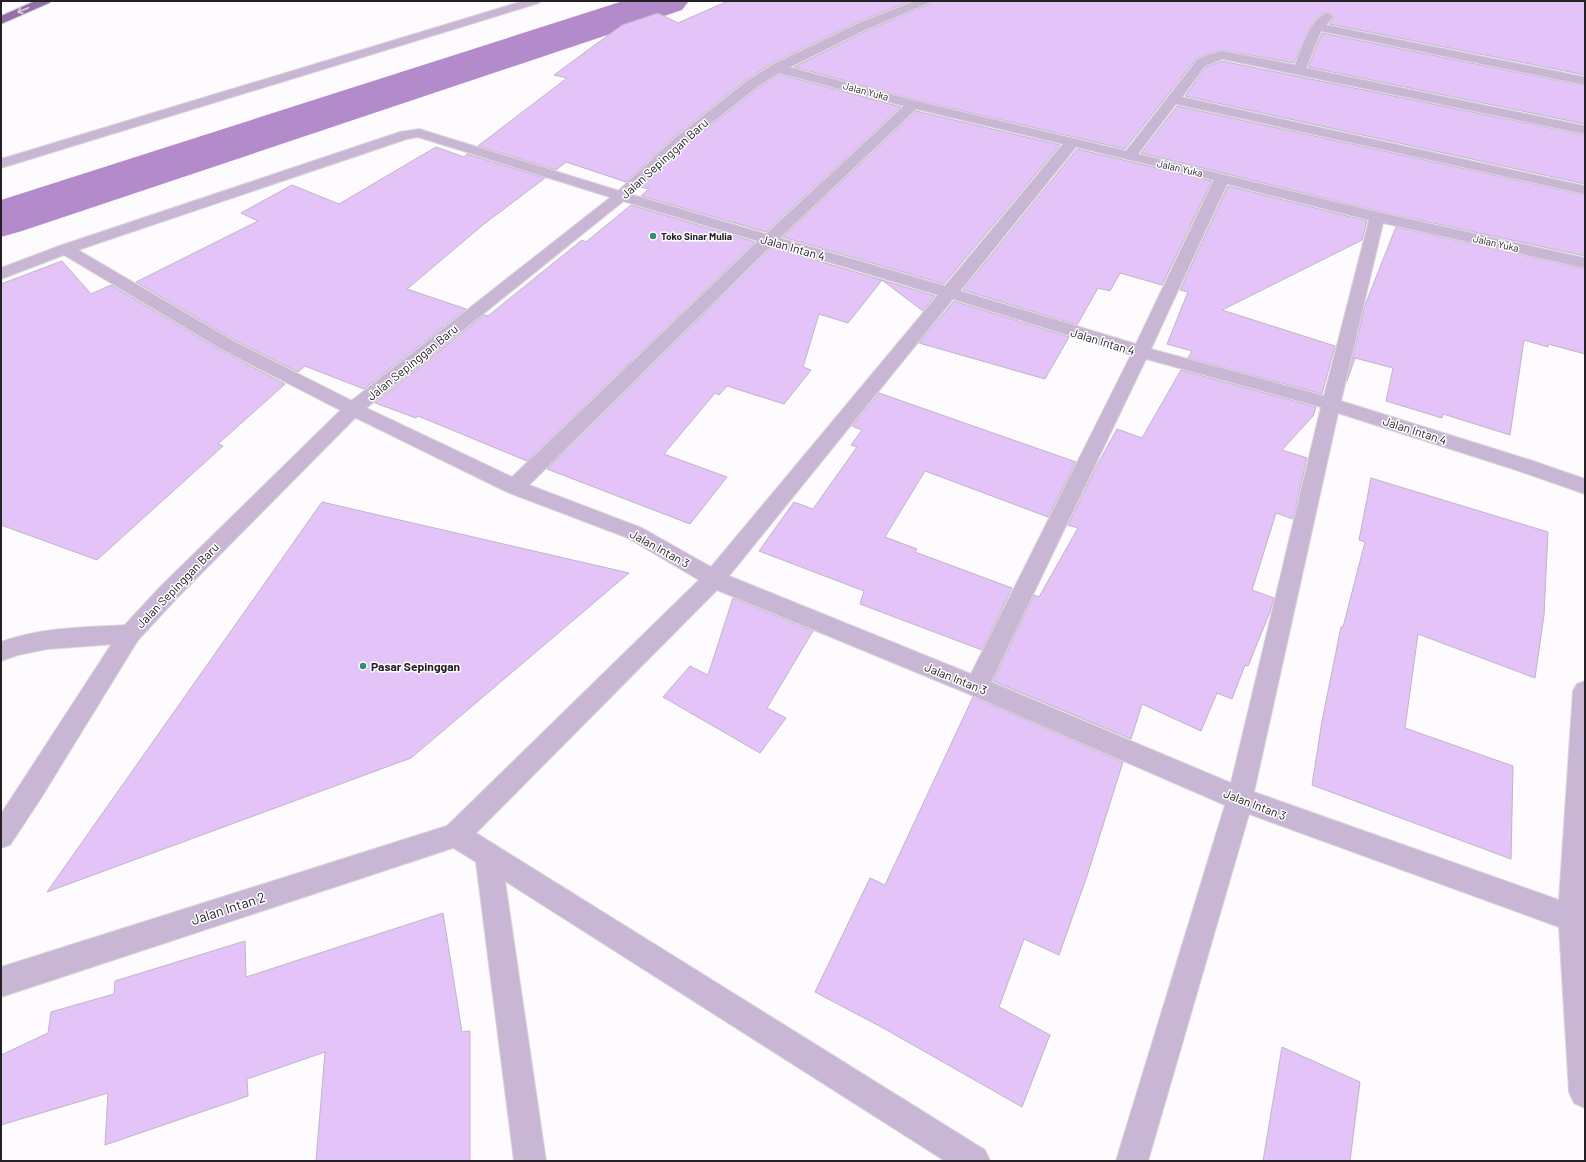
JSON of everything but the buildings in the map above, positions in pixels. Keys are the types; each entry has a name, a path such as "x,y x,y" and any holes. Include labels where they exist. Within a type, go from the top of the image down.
{"highway":[{"path":"1,20 46,1"}],"street":[{"path":"1,164 131,122 381,49 535,1"},
{"name":"Jalan Sepinggan Baru","path":"1,836 32,790 130,634 169,592 354,409 621,196 680,141 752,84 777,68 863,26 925,1"},
{"path":"1299,70 1317,27 1327,17"},
{"path":"1317,27 1585,81"},
{"path":"1129,156 1201,63 1222,55 1585,130"},
{"name":"Jalan Yuka","path":"777,68 912,104 1222,178 1377,217 1585,263"},
{"path":"1173,99 1585,190"},
{"path":"514,487 768,240 912,104"},
{"name":"Jalan Intan 4","path":"1,274 65,248 413,133 419,133 621,196 950,293 1141,352 1332,404 1523,465 1585,487"},
{"path":"974,1161 456,835 714,579 1072,143"},
{"path":"977,687 1141,352 1222,178"},
{"path":"1132,1161 1240,799 1377,217"},
{"name":"Jalan Intan 3","path":"65,248 229,346 514,487 635,533 714,579 977,687 1240,799 1579,920"},
{"path":"1,652 15,646 79,636 130,634"},
{"path":"1585,692 1579,920 1585,1092"},
{"name":"Jalan Intan 2","path":"1,982 456,835"},
{"path":"488,854 530,1161"}],"waterway":[{"path":"1,219 667,1"}],"place":[{"name":"Toko Sinar Mulia","path":"653,236"},
{"name":"Pasar Sepinggan","path":"363,666"}]}
